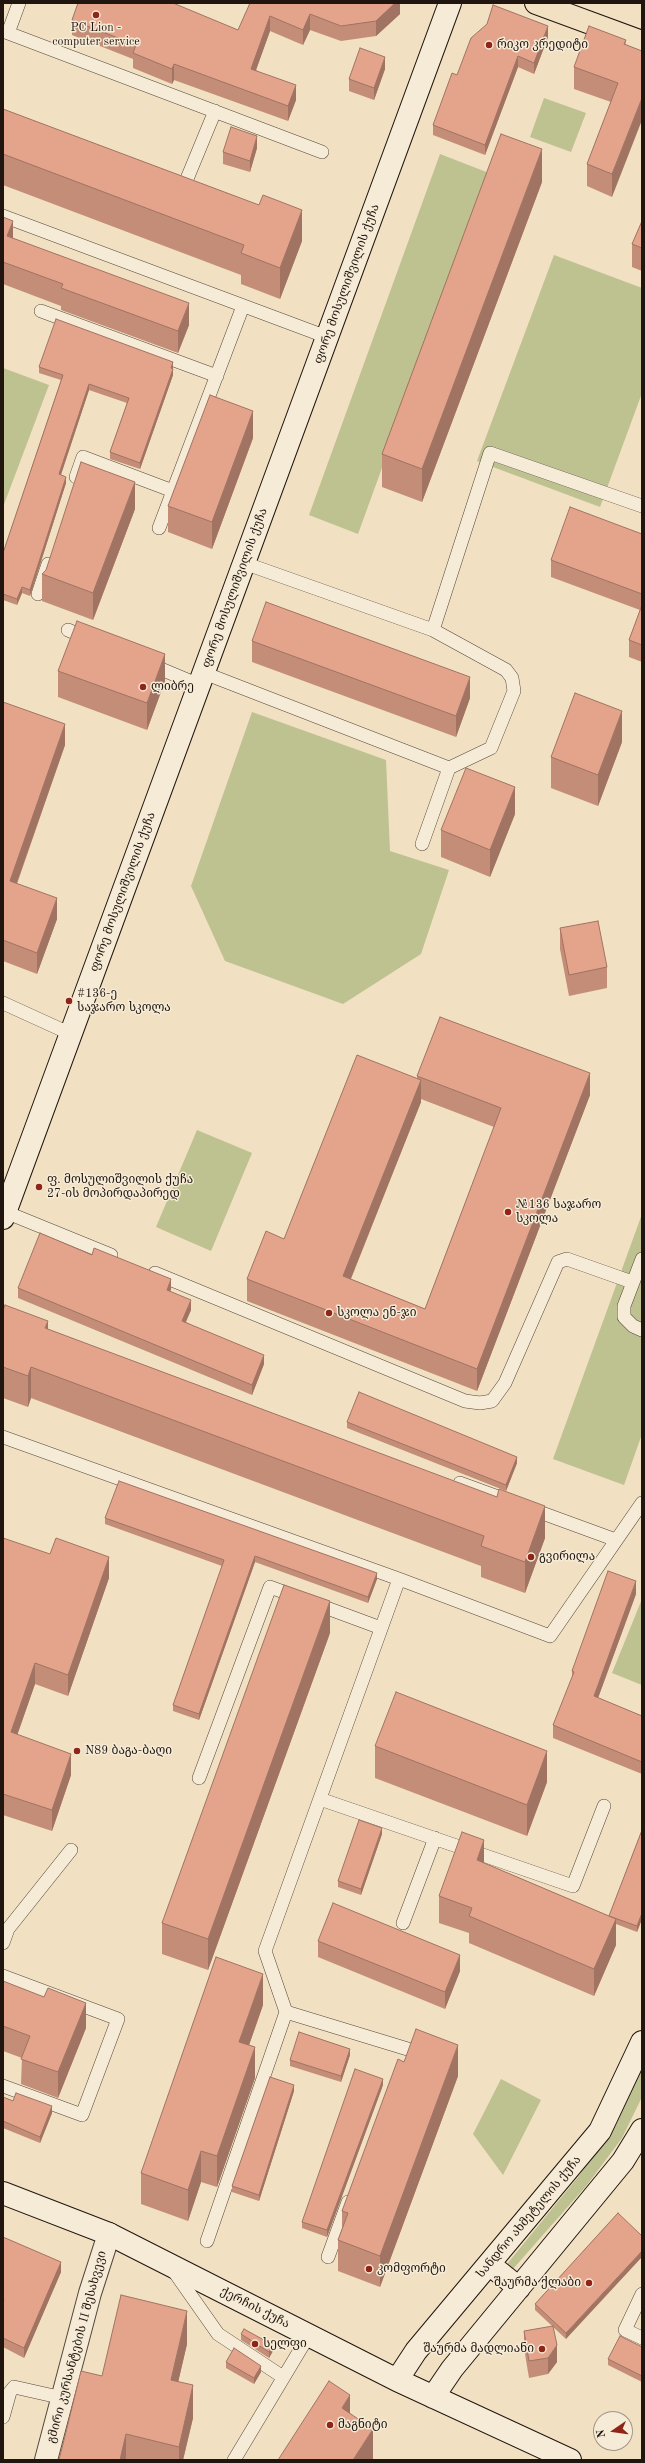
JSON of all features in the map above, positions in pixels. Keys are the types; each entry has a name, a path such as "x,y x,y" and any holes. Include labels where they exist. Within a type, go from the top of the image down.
{"main road":[{"path":"536,3 642,42"}],"street":[{"name":"ფორე მოსულიშვილის ქუჩა","path":"4,1214 450,3"},
{"name":"სანდრო ახმეტელის ქუჩა","path":"397,2380 416,2351 600,2131 642,2042"},
{"path":"433,2397 452,2369 623,2161 642,2130"},
{"name":"ქერჩის ქუჩა","path":"3,2193 109,2234 397,2380 565,2459"},
{"name":"გმირი კურსანტების II შესახვევი","path":"46,2460 90,2292 109,2234"},
{"path":"489,2264 519,2288"}],"lane":[{"path":"19,3 6,32 322,152"},
{"path":"168,186 182,191 215,111"},
{"path":"3,216 327,337"},
{"path":"159,528 244,306"},
{"path":"42,311 217,376"},
{"path":"433,630 490,453 642,506"},
{"path":"71,493 83,457 173,491"},
{"path":"38,594 52,551"},
{"path":"244,563 433,630 506,670 512,678 514,691 491,748 449,768 422,844"},
{"path":"68,630 104,645"},
{"path":"134,657 202,679 449,768"},
{"path":"3,1003 71,1034"},
{"path":"4,1214 122,1260"},
{"path":"144,1269 465,1401 480,1404 492,1401 506,1383 558,1262 567,1259 632,1282"},
{"path":"642,1259 624,1306 624,1317 633,1326 642,1330"},
{"path":"3,1437 399,1579 550,1636 642,1503"},
{"path":"444,1478 616,1540"},
{"path":"207,2241 286,2012 265,1950 399,1579"},
{"path":"200,1778 270,1587 381,1628"},
{"path":"320,1798 573,1886 604,1806"},
{"path":"403,1922 435,1838"},
{"path":"3,1943 8,1929 71,1850"},
{"path":"3,1976 118,2019 82,2115 3,2086"},
{"path":"286,2012 438,2058"},
{"path":"399,2063 405,2048"},
{"path":"328,2256 353,2190"},
{"path":"170,2265 218,2334 283,2377"},
{"path":"642,2294 625,2330 642,2338"},
{"path":"234,2460 309,2335"},
{"path":"3,2417 10,2392 14,2387 63,2398"}],"green space":[{"path":"544,98 586,113 571,152 530,137"},
{"path":"440,154 489,173 358,534 309,515"},
{"path":"554,255 642,288 642,393 600,507 477,461"},
{"path":"3,368 49,385 3,507"},
{"path":"252,712 386,760 390,851 449,870 421,954 343,1004 225,961 191,886"},
{"path":"197,1130 252,1153 211,1251 156,1227"},
{"path":"642,1214 642,1434 624,1485 553,1459"},
{"path":"642,1599 642,1685 612,1673"},
{"path":"642,2069 642,2097 622,2138 587,2185 513,2269 507,2264 578,2177 615,2127"},
{"path":"501,2079 541,2100 503,2175 473,2134"}],"building":[{"path":"78,3 173,3 238,30 250,3 395,3 376,21 341,26 310,14 303,30 270,16 251,69 296,85 288,106 174,64 172,69 133,53 136,45 72,20"},
{"path":"493,5 548,26 534,63 518,56 485,145 433,125 452,73 457,75 471,38 487,24"},
{"path":"589,26 626,40 624,44 642,51 642,98 612,174 587,164 618,83 574,67"},
{"path":"360,48 385,57 374,88 349,79"},
{"path":"3,109 259,205 263,195 302,210 280,268 241,253 244,245 3,154"},
{"path":"231,127 257,136 250,161 223,152"},
{"path":"501,134 542,149 422,469 382,454"},
{"path":"3,217 13,221 7,236 189,303 178,331 61,288 63,284 3,262"},
{"path":"642,221 642,248 632,244"},
{"path":"56,319 173,362 171,368 173,369 140,463 110,452 129,398 89,384 59,474 66,477 30,590 22,587 17,599 3,594 3,553 63,375 39,367"},
{"path":"210,395 253,411 212,522 168,506"},
{"path":"81,462 135,482 93,593 42,574 46,570"},
{"path":"570,507 642,534 642,594 551,560"},
{"path":"266,602 470,677 456,716 252,641"},
{"path":"642,605 642,645 629,640"},
{"path":"77,621 165,654 147,703 58,671"},
{"path":"575,693 622,711 598,775 551,757"},
{"path":"3,702 65,724 10,881 57,898 37,953 3,940"},
{"path":"466,768 515,787 490,850 441,830"},
{"path":"598,921 607,967 569,975 560,928"},
{"name":"№136 საჯარო სკოლა","path":"440,1017 590,1073 477,1369 247,1279 266,1231 284,1239 357,1055 421,1080 343,1276 425,1309 501,1108 417,1076"},
{"path":"40,1233 92,1255 94,1248 171,1279 167,1290 191,1300 182,1321 264,1355 252,1385 18,1288"},
{"path":"5,1305 48,1321 45,1328 497,1497 499,1489 545,1506 525,1562 481,1546 484,1536 31,1367 28,1376 3,1367 3,1310"},
{"path":"359,1392 517,1457 506,1485 347,1422"},
{"path":"119,1481 377,1573 368,1597 255,1556 199,1714 173,1705 224,1560 105,1518"},
{"path":"3,1538 50,1554 56,1538 109,1557 68,1675 35,1663 11,1732 71,1754 52,1810 3,1794"},
{"path":"608,1571 636,1581 594,1696 642,1716 642,1762 553,1725 574,1672 572,1671"},
{"path":"284,1585 330,1601 208,1939 162,1923"},
{"path":"396,1692 547,1751 527,1805 375,1746"},
{"path":"359,1820 382,1828 361,1889 338,1881"},
{"path":"642,1830 642,1913 637,1926 609,1916"},
{"path":"462,1832 484,1840 477,1860 616,1919 594,1969 469,1916 472,1908 439,1896"},
{"path":"333,1903 460,1955 445,1992 318,1941"},
{"path":"216,1957 263,1974 239,2042 255,2047 217,2156 201,2151 188,2190 141,2173"},
{"path":"3,1981 44,1997 48,1988 86,2003 58,2072 21,2059 30,2036 3,2026"},
{"path":"416,2029 458,2045 380,2256 338,2240 348,2213 342,2211 398,2059 404,2062"},
{"path":"299,2032 350,2049 341,2076 290,2060"},
{"path":"355,2069 383,2079 327,2230 302,2222"},
{"path":"270,2077 294,2085 259,2195 232,2186"},
{"path":"16,2093 52,2106 40,2137 3,2121 3,2097 13,2101"},
{"name":"შაურმა ქლაბი","path":"618,2213 642,2236 642,2251 566,2333 535,2304"},
{"path":"3,2237 61,2262 24,2348 3,2338"},
{"path":"121,2295 187,2311 171,2380 193,2385 179,2447 126,2434 120,2460 59,2460 81,2371 102,2376"},
{"path":"553,2326 557,2345 548,2358 529,2361 524,2331"},
{"path":"244,2329 273,2345 269,2352 241,2334"},
{"path":"620,2336 642,2347 642,2376 608,2359"},
{"path":"234,2348 261,2366 254,2378 226,2362"},
{"path":"329,2381 350,2395 342,2408 373,2429 353,2460 278,2460"}],"place":[{"name":"PC Lion - computer service","path":"96,15"},
{"name":"რიკო კრედიტი","path":"489,45"},
{"name":"ლიბრე","path":"143,687"},
{"name":"#136-ე საჯარო სკოლა","path":"69,1001"},
{"name":"ფ. მოსულიშვილის ქუჩა 27-ის მოპირდაპირედ","path":"39,1187"},
{"name":"№136 საჯარო სკოლა","path":"508,1212"},
{"name":"სკოლა ენ-ჯი","path":"329,1313"},
{"name":"გვირილა","path":"531,1557"},
{"name":"N89 ბაგა-ბაღი","path":"77,1751"},
{"name":"კომფორტი","path":"369,2269"},
{"name":"შაურმა ქლაბი","path":"589,2283"},
{"name":"სელფი","path":"255,2344"},
{"name":"შაურმა მადლიანი","path":"542,2349"},
{"name":"მაგნიტი","path":"330,2425"}]}
